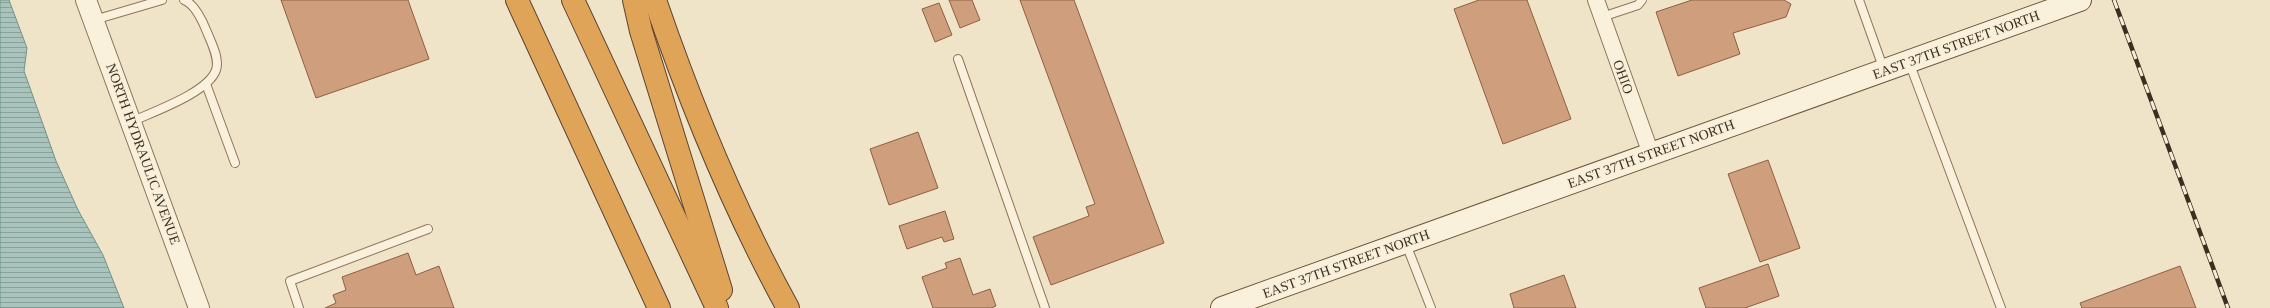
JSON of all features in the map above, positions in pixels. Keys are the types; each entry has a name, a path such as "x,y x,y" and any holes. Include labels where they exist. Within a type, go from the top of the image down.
{"highway":[{"path":"517,0 659,308"},
{"path":"573,0 717,308"},
{"path":"634,0 641,31 726,308"},
{"path":"655,0 727,185 766,269 788,308"}],"main road":[{"name":"EAST 37TH STREET NORTH","path":"1222,308 2080,0"}],"street":[{"name":"NORTH HYDRAULIC AVENUE","path":"86,0 199,308"},
{"name":"OHIO","path":"1596,0 1651,154"}],"lane":[{"path":"93,20 162,0"},
{"path":"131,122 177,101 206,84 216,70 215,53 204,23 189,2 184,0"},
{"path":"1602,17 1638,5 1642,0"},
{"path":"1859,0 1884,70"},
{"path":"958,59 1045,308"},
{"path":"1909,62 2001,308"},
{"path":"206,84 234,162"},
{"path":"299,308 290,280 428,230"},
{"path":"1406,243 1431,308"}],"water":[{"path":"0,0 9,0 27,48 24,71 56,161 78,210 103,255 124,308 0,308"}],"building":[{"path":"281,0 408,0 429,59 316,98"},
{"path":"949,0 972,0 980,20 960,28"},
{"path":"1020,0 1074,0 1164,243 1051,285 1033,237 1089,216 1086,207 1095,204"},
{"path":"1479,0 1527,0 1571,119 1503,144 1454,9"},
{"path":"1692,0 1784,0 1791,4 1786,17 1733,33 1740,54 1678,76 1656,12"},
{"path":"939,3 952,35 935,42 922,9"},
{"path":"918,132 938,188 889,205 870,149"},
{"path":"1768,160 1800,248 1760,262 1728,174"},
{"path":"945,211 954,239 944,242 942,237 907,249 899,226"},
{"path":"408,253 416,275 439,266 454,308 325,308 336,303 333,295 346,290 342,277"},
{"path":"960,258 973,295 990,289 996,306 991,308 933,308 922,277 947,268 945,263"},
{"path":"1768,264 1779,296 1745,308 1706,308 1699,288"},
{"path":"2180,266 2196,308 2082,308 2080,303"},
{"path":"1564,275 1576,308 1514,308 1510,294"}],"railway":[{"path":"2114,0 2228,308"}]}
